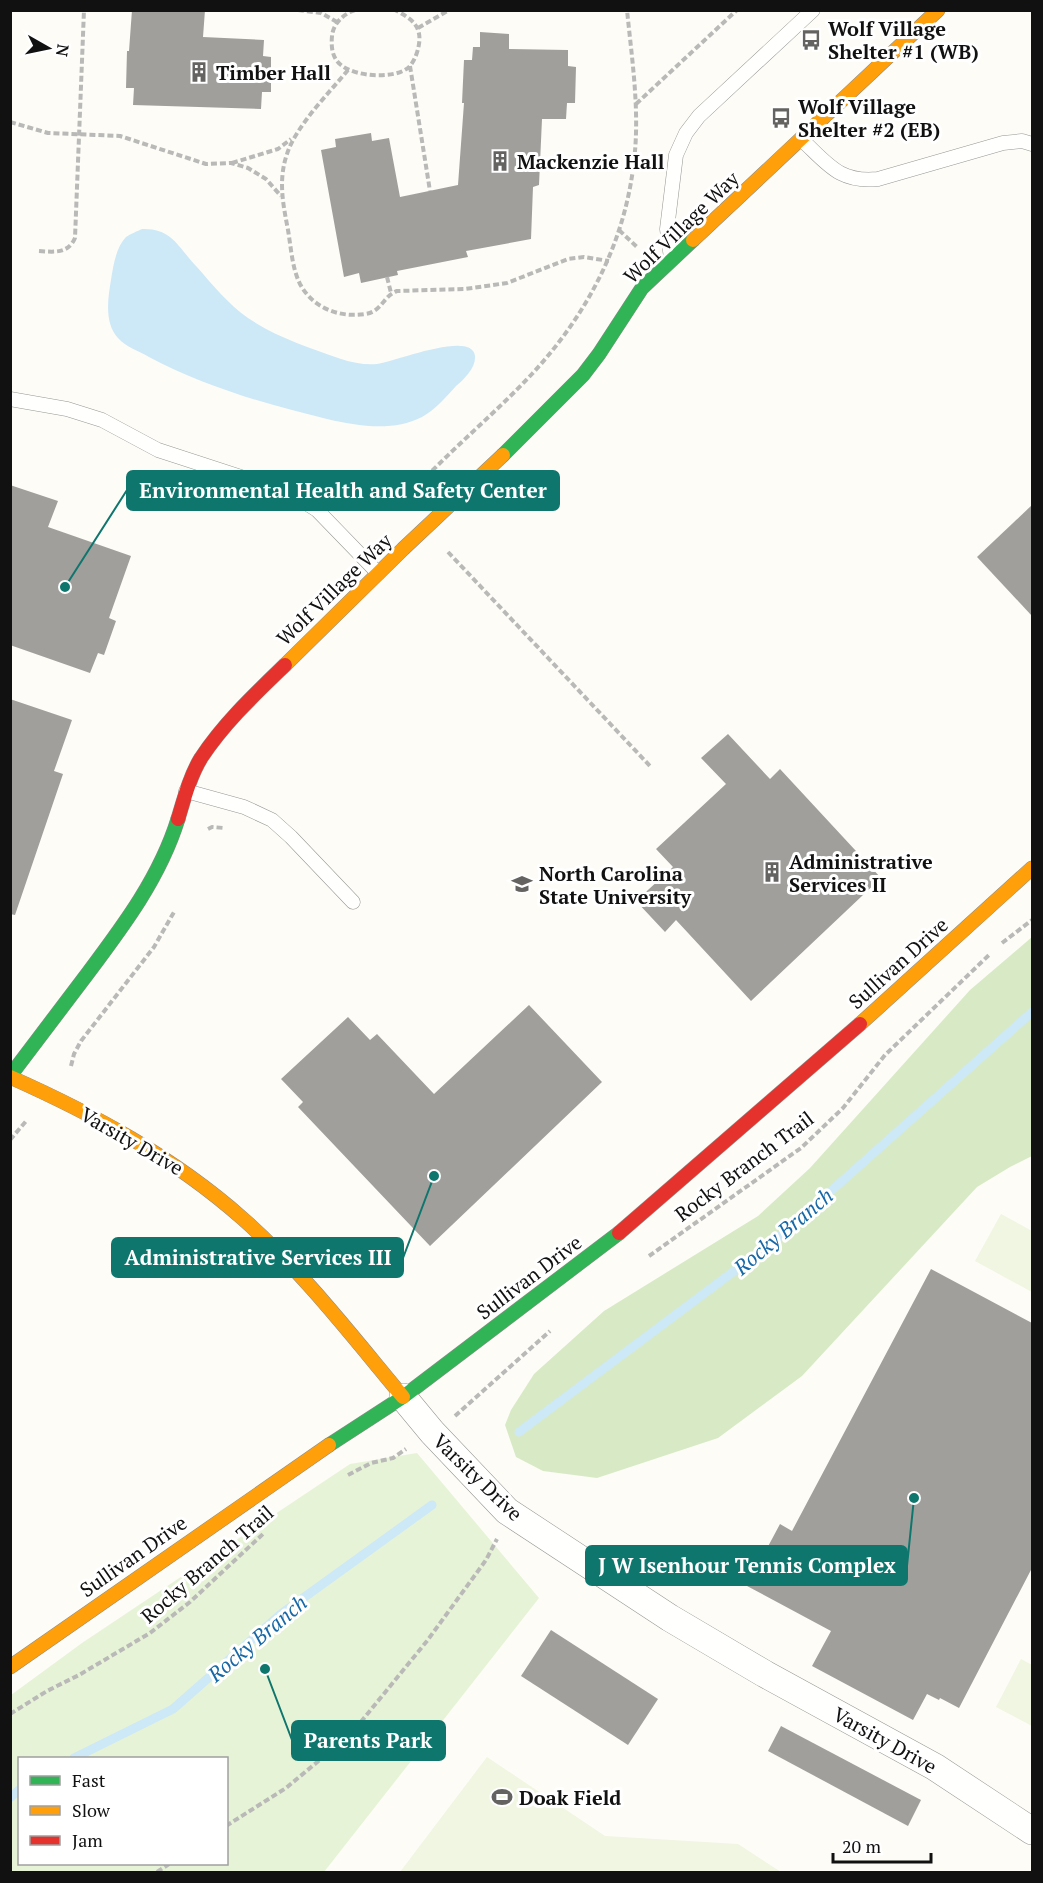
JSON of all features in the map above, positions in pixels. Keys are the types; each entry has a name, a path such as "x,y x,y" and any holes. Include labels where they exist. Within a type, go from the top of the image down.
{"street":[{"name":"Wolf Village Way","path":"10,1076 120,930 148,887 172,838 186,792 200,760 225,726 378,573 535,424 584,374 613,336 629,306 642,288 939,10"},
{"name":"Sullivan Drive","path":"10,1667 347,1432 403,1397 630,1225 876,1010 1032,868"},
{"name":"Varsity Drive","path":"10,1076 144,1145 183,1169 220,1198 262,1236 432,1432 507,1511 670,1618 765,1674 935,1767 1032,1831"}],"lane":[{"path":"671,260 667,229 676,155 686,133 699,116 813,10"},
{"path":"801,139 833,170 861,181 878,179 1003,143 1022,141 1032,144"},
{"path":"10,399 67,409 102,420 158,450 275,488 298,498 316,510 378,573"},
{"path":"186,792 244,807 272,820 353,902"}],"path":[{"path":"39,251 61,251 69,248 74,241 84,10"},
{"path":"298,10 321,13 337,22"},
{"path":"355,10 337,22 333,30 331,42 333,55 340,65 348,70 373,75 396,75 410,66 417,53 420,37 418,28 410,18 395,10"},
{"path":"418,28 449,10"},
{"path":"636,105 737,10"},
{"path":"388,516 400,501 530,375 563,339 589,300 609,261 626,211 635,160 636,105 628,11"},
{"path":"410,66 430,191"},
{"path":"10,122 48,133 120,136 206,164 231,163 278,149 293,138 348,70"},
{"path":"293,138 281,176 282,196 296,273 311,299 331,312 356,315 376,311 391,293 408,290 465,289 507,283 568,259 584,257 609,261"},
{"path":"231,163 248,168 266,179 282,196"},
{"path":"619,230 637,247"},
{"path":"387,277 391,293"},
{"path":"400,501 650,766"},
{"path":"1000,945 1032,920"},
{"name":"Rocky Branch Trail","path":"645,1258 801,1148 843,1108 885,1055 992,953"},
{"path":"10,1140 29,1117"},
{"path":"454,1416 553,1327"},
{"path":"346,1476 371,1463 393,1458"},
{"name":"Rocky Branch Trail","path":"10,1714 150,1634 190,1602 269,1528"},
{"path":"228,1825 286,1788 351,1734 427,1641 486,1560 498,1536"}],"green space":[{"path":"1032,937 1032,1156 977,1187 802,1376 718,1438 597,1478 543,1471 516,1457 505,1425 511,1410 534,1374 604,1311 758,1216 810,1168 970,990"},
{"path":"1001,1214 1032,1231 1032,1292 975,1261"},
{"path":"417,1453 539,1598 324,1872 11,1872 11,1695 82,1643 350,1464"},
{"path":"1021,1659 1032,1665 1032,1726 996,1707"},
{"name":"Doak Field","path":"487,1757 605,1836 738,1844 781,1872 400,1872"}],"water":[{"path":"142,229 168,235 241,313 293,342 346,360 368,364 386,362 432,349 461,346 471,349 475,356 474,365 466,377 427,414 411,422 387,426 351,424 258,401 170,368 125,344 114,332 109,318 109,295 117,252 126,237"}],"building":[{"name":"Timber Hall","path":"132,10 205,10 203,37 264,40 263,56 271,57 271,92 262,92 261,109 133,105 134,88 126,88 127,51 129,51"},
{"name":"Mackenzie Hall","path":"480,32 509,34 509,49 568,50 568,66 576,67 575,103 567,103 566,119 542,119 539,185 533,187 531,239 466,251 468,257 397,271 398,275 361,283 359,273 344,277 321,150 336,147 335,139 371,133 372,141 389,138 400,197 458,185 464,103 462,103 464,60 472,60 473,47 480,47"},
{"path":"10,485 58,501 48,527 131,556 109,618 116,621 104,655 98,653 90,673 10,645"},
{"path":"1032,505 1032,616 977,557"},
{"path":"10,699 72,720 54,771 63,774 15,915 10,914"},
{"name":"Administrative Services II","path":"728,734 770,779 780,769 881,878 751,1001 676,920 665,932 636,901 673,867 656,849 726,784 701,758"},
{"path":"529,1005 602,1082 430,1246 298,1107 303,1102 281,1079 348,1017 370,1040 377,1034 434,1094"},
{"path":"931,1269 1032,1323 1032,1568 959,1708 927,1694 913,1720 812,1666 831,1631 747,1586 780,1524 792,1531"},
{"path":"551,1630 658,1699 628,1745 521,1676"},
{"path":"781,1726 921,1800 908,1826 768,1751"}],"waterway":[{"name":"Rocky Branch","path":"519,1432 777,1239 1032,1012"},
{"name":"Rocky Branch","path":"76,1757 173,1709 281,1614 432,1505"},
{"name":"Rocky Branch","path":"10,1798 18,1791"}],"traffic: fast":[{"path":"503,455 583,375 642,288 693,240"},
{"path":"10,1076 140,900 161,861 178,819"},
{"path":"329,1445 403,1397 619,1233"}],"traffic: slow":[{"path":"693,240 938,10"},
{"path":"285,665 503,455"},
{"path":"860,1024 1032,868"},
{"path":"10,1077 72,1106 131,1138 216,1196 264,1238 326,1304 403,1397"},
{"path":"10,1667 329,1445"}],"traffic: jam":[{"path":"178,819 190,780 210,745 251,698 285,665"},
{"path":"619,1233 860,1024"}],"place":[{"name":"Wolf Village Shelter #1 (WB)","path":"811,40"},
{"name":"Timber Hall","path":"199,72"},
{"name":"Wolf Village Shelter #2 (EB)","path":"781,118"},
{"name":"Mackenzie Hall","path":"500,161"},
{"name":"Environmental Health and Safety Center","path":"65,587"},
{"name":"Administrative Services II","path":"772,872"},
{"name":"North Carolina State University","path":"522,884"},
{"name":"Administrative Services III","path":"434,1176"},
{"name":"J W Isenhour Tennis Complex","path":"914,1498"},
{"name":"Parents Park","path":"265,1669"},
{"name":"Doak Field","path":"502,1797"}]}
